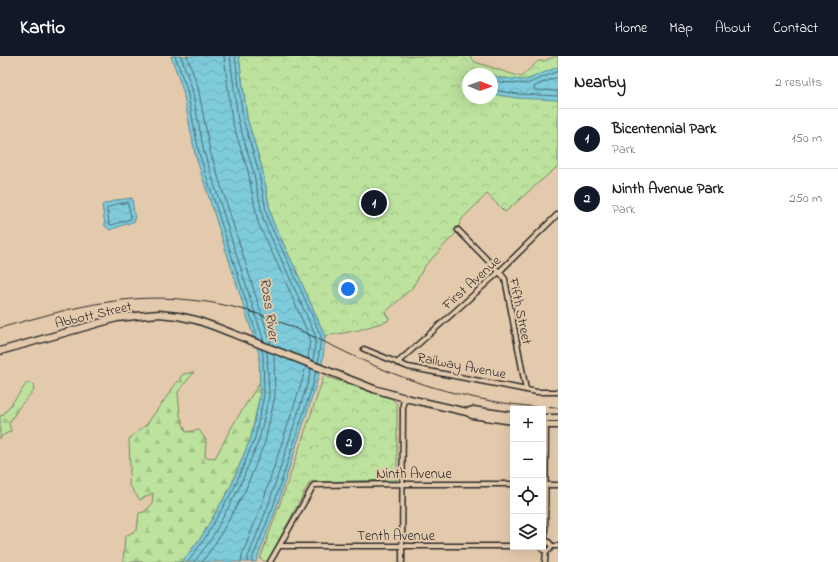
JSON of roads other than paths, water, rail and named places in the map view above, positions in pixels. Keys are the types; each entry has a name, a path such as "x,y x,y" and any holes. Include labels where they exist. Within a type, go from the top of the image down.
{"main road":[{"name":"Abbott Street","path":"0,351 117,318 159,314 178,316 216,327 328,371 405,398"},
{"path":"405,398 467,412 472,415 510,421"},
{"path":"467,412 473,410 510,416"},
{"path":"546,421 558,418"},
{"path":"546,422 558,425"}],"street":[{"name":"First Avenue","path":"397,363 499,272 558,214"},
{"name":"Fifth Street","path":"458,230 502,275 506,284 526,390"},
{"name":"Railway Avenue","path":"364,349 408,367 526,390 558,392"},
{"path":"402,562 403,404 405,398"},
{"path":"544,442 544,478"},
{"name":"Ninth Avenue","path":"280,546 314,485 510,484"},
{"path":"546,485 558,485"},
{"path":"546,542 550,542 551,546"},
{"path":"270,562 280,546"},
{"name":"Tenth Avenue","path":"280,546 510,546"},
{"path":"551,546 558,546"},
{"path":"546,551 550,549 551,546"},
{"path":"546,551 546,562"}],"water":[{"name":"Ross River","path":"171,56 239,56 247,118 262,168 272,220 325,336 323,359 316,385 276,509 256,562 182,562 202,536 231,486 251,437 260,395 259,354 195,154 183,91"},
{"path":"558,67 558,101 498,95 498,77 526,80"},
{"path":"132,198 135,221 110,230 105,226 102,205 116,200"}],"railway":[{"path":"0,328 68,310 119,300 165,298 209,302 239,308 278,321 382,369 425,385 491,401 536,407 558,408"}],"place":[{"name":"Bicentennial Park","path":"374,203"},
{"name":"Ninth Avenue Park","path":"349,442"}]}
